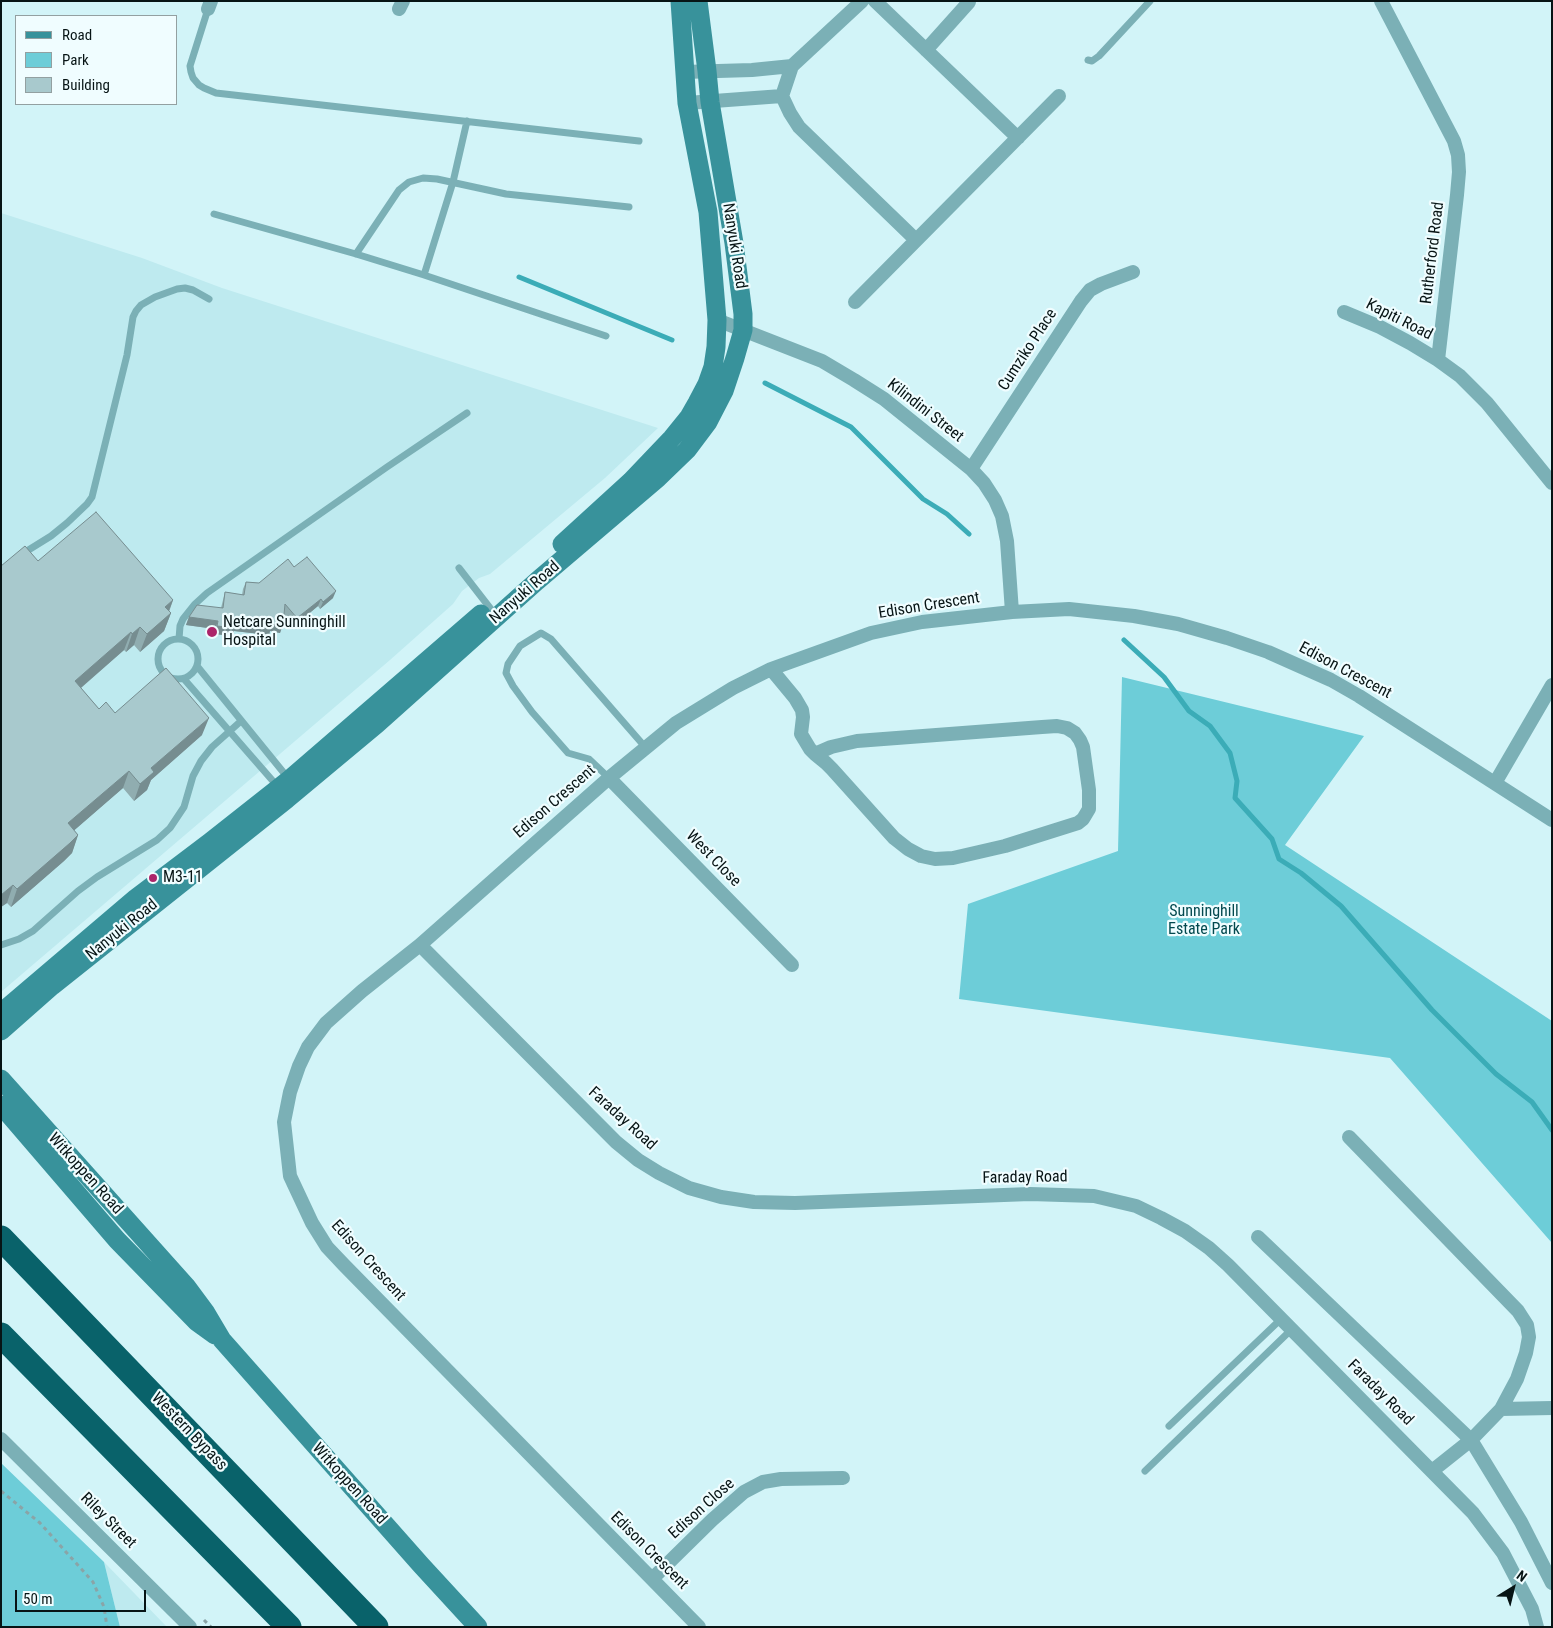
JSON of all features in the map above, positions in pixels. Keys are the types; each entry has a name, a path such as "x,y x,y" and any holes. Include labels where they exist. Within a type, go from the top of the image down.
{"highway":[{"name":"Western Bypass","path":"1,1238 376,1627"},
{"path":"1,1335 289,1627"}],"main road":[{"name":"Nanyuki Road","path":"493,612 530,573 608,503 672,438 689,417 707,384 713,367 717,320 708,212 687,103 680,1"},
{"name":"Nanyuki Road","path":"1,1031 52,986 288,789 454,639 493,612 658,478 687,450 700,434 718,405 735,358 743,330 743,314 710,102 708,71 698,1"},
{"name":"Nanyuki Road","path":"1,1012 136,898 210,842 288,789"},
{"name":"Witkoppen Road","path":"1,1080 186,1286 206,1313 222,1340 478,1627"},
{"name":"Witkoppen Road","path":"1,1105 117,1240 197,1322 222,1340"}],"street":[{"path":"862,1 792,66 782,96 799,127 916,240"},
{"path":"874,1 1018,138"},
{"name":"Rutherford Road","path":"1380,1 1454,141 1458,155 1457,195 1438,360"},
{"path":"926,50 969,2"},
{"path":"684,72 752,70 792,66"},
{"path":"687,103 782,96"},
{"path":"855,302 1058,96"},
{"name":"Cumziko Place","path":"970,469 1090,290 1133,272"},
{"name":"Kapiti Road","path":"1344,312 1380,327 1438,360"},
{"name":"Kilindini Street","path":"717,320 822,361 884,399 970,469 984,483 995,500 1002,516 1007,541 1012,612"},
{"path":"1438,360 1460,376 1487,403 1552,483"},
{"name":"Edison Crescent","path":"699,1627 333,1253 312,1223 290,1176 284,1122 290,1092 299,1066 308,1047 326,1023 420,944 608,778 676,723 733,688 771,668 871,633 922,622 1012,612 1069,609 1134,616 1178,624 1227,638 1268,652 1331,680 1552,820"},
{"path":"771,668 799,704 803,717 801,734 804,741 815,754 832,769 894,838 921,856 935,860 953,858 1005,846 1078,823 1089,809 1089,790 1080,740 1075,733 1067,728 1057,726 857,741 831,747 815,754"},
{"path":"1495,783 1552,685"},
{"name":"West Close","path":"608,778 792,965"},
{"name":"Faraday Road","path":"420,944 616,1142 645,1164 689,1188 721,1198 754,1202 1030,1194 1094,1196 1136,1206 1185,1232 1209,1248 1228,1265 1473,1513 1503,1553 1532,1609 1537,1627"},
{"path":"1349,1136 1518,1311 1526,1326 1529,1337 1526,1353 1517,1379 1501,1409 1471,1440 1432,1471"},
{"path":"1258,1237 1471,1440 1521,1522 1552,1583"},
{"path":"1501,1409 1552,1408"},
{"name":"Riley Street","path":"1,1439 190,1627"},
{"name":"Edison Close","path":"652,1579 712,1520 744,1492 763,1482 781,1479 843,1478"}],"lane":[{"path":"1088,60 1092,61 1099,56 1150,1"},
{"path":"209,5 190,66 193,78 204,88 216,93 639,141"},
{"path":"424,275 453,182 467,121"},
{"path":"356,254 399,190 409,182 424,178 453,182 506,194 629,207"},
{"path":"214,214 424,275 606,336"},
{"path":"16,559 67,523 92,497 136,311 141,305 155,297 176,289 186,288 210,299"},
{"path":"180,639 180,626 183,619 207,593 467,413"},
{"path":"459,568 493,612"},
{"path":"608,778 589,759 568,753 532,712 513,686 506,673 508,664 520,646 540,633 551,639 646,748"},
{"path":"180,639 188,642 194,648 198,656 197,666 190,676 174,680 164,675 157,662 161,647 169,641 180,639"},
{"path":"197,666 241,721 288,789"},
{"path":"184,679 230,731 288,789"},
{"path":"1,945 14,941 33,931 78,892 98,877 157,840 170,828 184,807 193,776 201,761 212,747 241,721"},
{"path":"1169,1426 1282,1318"},
{"path":"1145,1471 1292,1329"}],"path":[{"path":"1,1491 40,1523 93,1582 104,1607 107,1627"}],"shaded area":[{"name":"Netcare Sunninghill Hospital","path":"1,213 142,258 222,288 658,428 605,478 490,574 479,578 462,591 453,604 390,660 1,992"},
{"path":"104,1562 167,1627 120,1627"}],"green space":[{"name":"Sunninghill Estate Park","path":"1122,677 1364,736 1285,845 1552,1021 1552,1243 1390,1058 959,999 968,904 1118,851"},
{"path":"1,1463 104,1562 120,1627 1,1627"}],"building":[{"path":"96,512 173,600 165,607 171,613 147,634 140,627 132,634 131,632 75,681 99,709 106,702 115,713 166,668 209,718 151,768 154,772 140,784 129,771 68,823 78,835 70,843 17,889 13,885 1,895 1,566 25,546 38,561"},
{"path":"307,557 336,591 323,602 321,599 297,618 285,604 283,625 272,624 272,628 236,623 235,628 217,626 218,621 189,617 197,605 223,608 225,592 244,595 246,582 259,583 288,559 294,567"}],"waterway":[{"path":"519,277 672,340"},
{"path":"765,383 851,427 923,499 947,514 969,534"},
{"path":"1124,640 1164,677 1189,711 1210,726 1230,753 1237,781 1235,798 1272,839 1279,859 1301,873 1341,906 1432,1010 1496,1074 1532,1102 1552,1130"}],"place":[{"name":"Netcare Sunninghill Hospital","path":"212,632"},
{"name":"M3-11","path":"153,878"}]}
